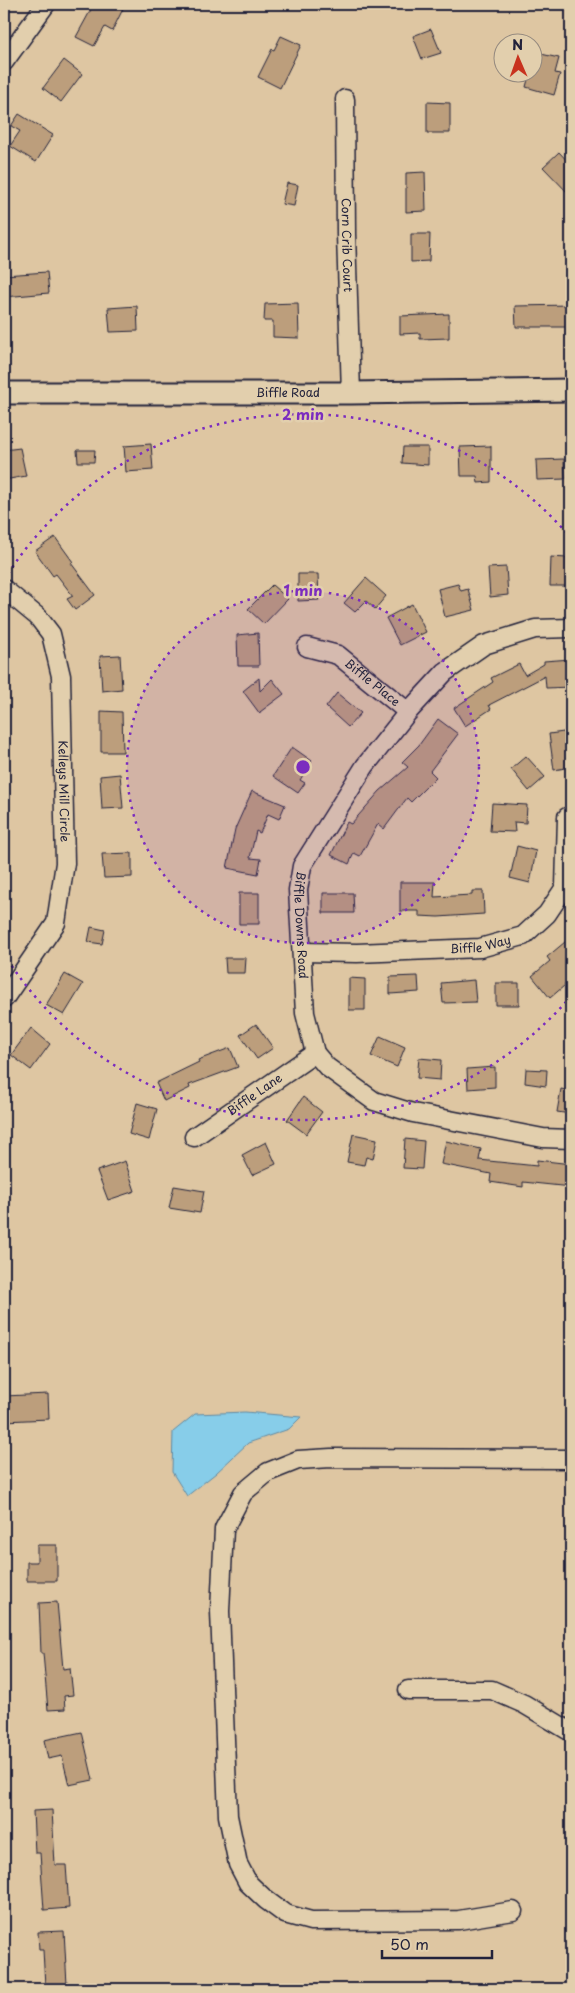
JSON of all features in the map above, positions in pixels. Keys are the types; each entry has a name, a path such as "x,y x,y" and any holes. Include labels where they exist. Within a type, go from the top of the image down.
{"street":[{"path":"4,62 46,4"},
{"name":"Corn Crib Court","path":"345,99 346,234 351,393"},
{"name":"Biffle Road","path":"4,393 351,393 571,390"},
{"name":"Kelleys Mill Circle","path":"4,589 38,616 51,634 62,676 65,863 56,923 4,999"},
{"name":"Biffle Downs Road","path":"315,1053 305,1013 298,890 302,866 365,766 408,712 445,672 484,645 535,629 571,628"},
{"name":"Biffle Place","path":"306,647 338,655 408,712"},
{"name":"Biffle Way","path":"302,952 357,953 480,948 522,936 547,914 565,887 567,817"},
{"path":"315,1053 327,1067 374,1101 413,1114 476,1127 543,1138 571,1139"},
{"name":"Biffle Lane","path":"194,1137 315,1053"},
{"path":"513,1911 459,1920 312,1921 285,1914 248,1883 238,1864 228,1816 220,1612 224,1529 243,1493 268,1472 298,1460 331,1458 571,1460"},
{"path":"408,1690 492,1690 524,1704 571,1732"}],"water":[{"path":"245,1412 301,1417 289,1429 248,1443 216,1473 187,1496 172,1472 173,1432 195,1414"}],"building":[{"path":"94,4 113,4 123,9 112,31 105,27 94,46 76,37"},
{"path":"431,29 441,53 422,59 413,36"},
{"path":"281,36 301,45 280,88 258,77"},
{"path":"542,54 559,58 555,73 560,74 554,95 526,87 527,82 542,82"},
{"path":"64,60 82,74 61,102 43,88"},
{"path":"427,102 450,103 450,133 427,133"},
{"path":"19,114 53,135 36,162 10,146 20,131 11,126"},
{"path":"559,152 571,165 571,196 543,167"},
{"path":"425,172 426,211 406,212 406,173"},
{"path":"287,183 298,185 294,206 282,204"},
{"path":"411,234 430,234 429,261 411,262"},
{"path":"47,272 49,293 4,297 4,275"},
{"path":"298,303 299,338 273,337 273,321 264,321 265,304"},
{"path":"571,305 571,327 516,327 515,306"},
{"path":"137,306 138,331 110,332 108,308"},
{"path":"449,314 449,338 420,339 420,333 400,334 400,316"},
{"path":"151,444 153,470 126,472 124,446"},
{"path":"491,446 491,482 478,483 477,476 461,476 460,447"},
{"path":"403,447 428,447 428,465 402,463"},
{"path":"20,448 26,476 4,480 4,450"},
{"path":"77,450 95,450 94,462 78,462"},
{"path":"564,459 565,479 537,480 536,460"},
{"path":"55,537 73,562 71,563 95,595 75,610 67,599 73,596 56,574 53,576 35,551"},
{"path":"551,557 567,558 568,586 550,586"},
{"path":"506,567 508,595 490,597 488,568"},
{"path":"298,574 318,574 319,600 298,601"},
{"path":"366,578 386,596 375,609 366,601 355,612 344,603"},
{"path":"458,584 461,591 468,589 474,610 445,617 438,589"},
{"path":"272,585 288,599 264,624 248,609"},
{"path":"412,604 426,632 400,645 386,618"},
{"path":"258,633 259,666 238,666 237,635"},
{"path":"120,655 122,689 102,691 100,656"},
{"path":"571,659 571,687 546,688 545,676 489,705 491,709 465,726 454,708 493,682 491,678 519,664 525,675 544,664 544,661"},
{"path":"259,678 260,691 272,679 284,694 260,712 260,714 243,691"},
{"path":"337,693 361,713 348,727 326,707"},
{"path":"101,711 122,712 123,752 101,752"},
{"path":"438,719 458,734 430,771 436,777 411,802 407,798 384,829 378,824 360,856 354,853 349,864 331,855 347,822 351,824 380,791 408,767 402,762 419,745"},
{"path":"571,731 571,767 554,770 549,734"},
{"path":"292,747 312,761 300,780 305,783 298,793 273,776"},
{"path":"526,756 545,777 529,791 511,769"},
{"path":"120,774 123,808 102,809 100,776"},
{"path":"252,791 285,805 279,819 268,814 260,833 256,831 250,858 261,859 258,874 227,868 235,829"},
{"path":"492,803 527,805 526,823 514,822 515,832 490,831"},
{"path":"517,846 536,851 530,883 510,878"},
{"path":"132,853 132,877 104,878 102,854"},
{"path":"400,882 435,882 434,897 472,895 472,891 483,891 484,914 438,917 419,916 419,911 400,911"},
{"path":"239,893 259,893 259,924 239,924"},
{"path":"323,893 353,893 354,913 323,913"},
{"path":"91,927 105,930 102,944 88,942"},
{"path":"571,937 571,980 550,998 532,976 550,961 547,957"},
{"path":"225,958 246,958 245,973 226,973"},
{"path":"65,974 83,984 64,1015 46,1005"},
{"path":"418,976 419,992 390,994 390,977"},
{"path":"349,978 365,979 365,1010 349,1010"},
{"path":"474,980 476,1002 443,1003 441,983"},
{"path":"496,983 519,983 519,1005 496,1005"},
{"path":"256,1024 273,1048 257,1059 240,1035"},
{"path":"31,1028 50,1044 31,1070 11,1055"},
{"path":"380,1036 405,1047 397,1067 371,1056"},
{"path":"230,1048 238,1067 189,1085 190,1088 164,1101 156,1083 199,1062 198,1060"},
{"path":"419,1058 441,1060 440,1080 417,1078"},
{"path":"495,1067 495,1087 468,1089 467,1069"},
{"path":"526,1069 547,1070 546,1086 525,1083"},
{"path":"561,1089 571,1091 571,1114 557,1112"},
{"path":"303,1097 322,1112 306,1134 287,1120"},
{"path":"137,1103 157,1109 149,1140 129,1134"},
{"path":"353,1134 377,1139 373,1159 366,1157 364,1165 347,1162"},
{"path":"405,1139 424,1141 422,1169 403,1168"},
{"path":"446,1141 481,1149 479,1160 537,1166 537,1160 571,1164 571,1187 523,1182 523,1187 490,1182 491,1174 441,1164"},
{"path":"266,1142 276,1164 252,1175 242,1155"},
{"path":"125,1161 135,1191 108,1200 97,1171"},
{"path":"174,1186 204,1191 200,1213 169,1208"},
{"path":"48,1394 49,1419 4,1421 4,1396"},
{"path":"37,1545 57,1545 57,1581 27,1581 27,1562 37,1562"},
{"path":"57,1602 63,1669 70,1668 73,1695 64,1696 65,1709 48,1710 43,1653 41,1653 39,1603"},
{"path":"82,1732 93,1780 69,1785 62,1756 48,1759 44,1740"},
{"path":"52,1810 55,1865 66,1865 69,1908 44,1910 40,1853 35,1853 33,1811"},
{"path":"64,1931 67,1985 45,1986 43,1950 39,1950 38,1932"}]}
